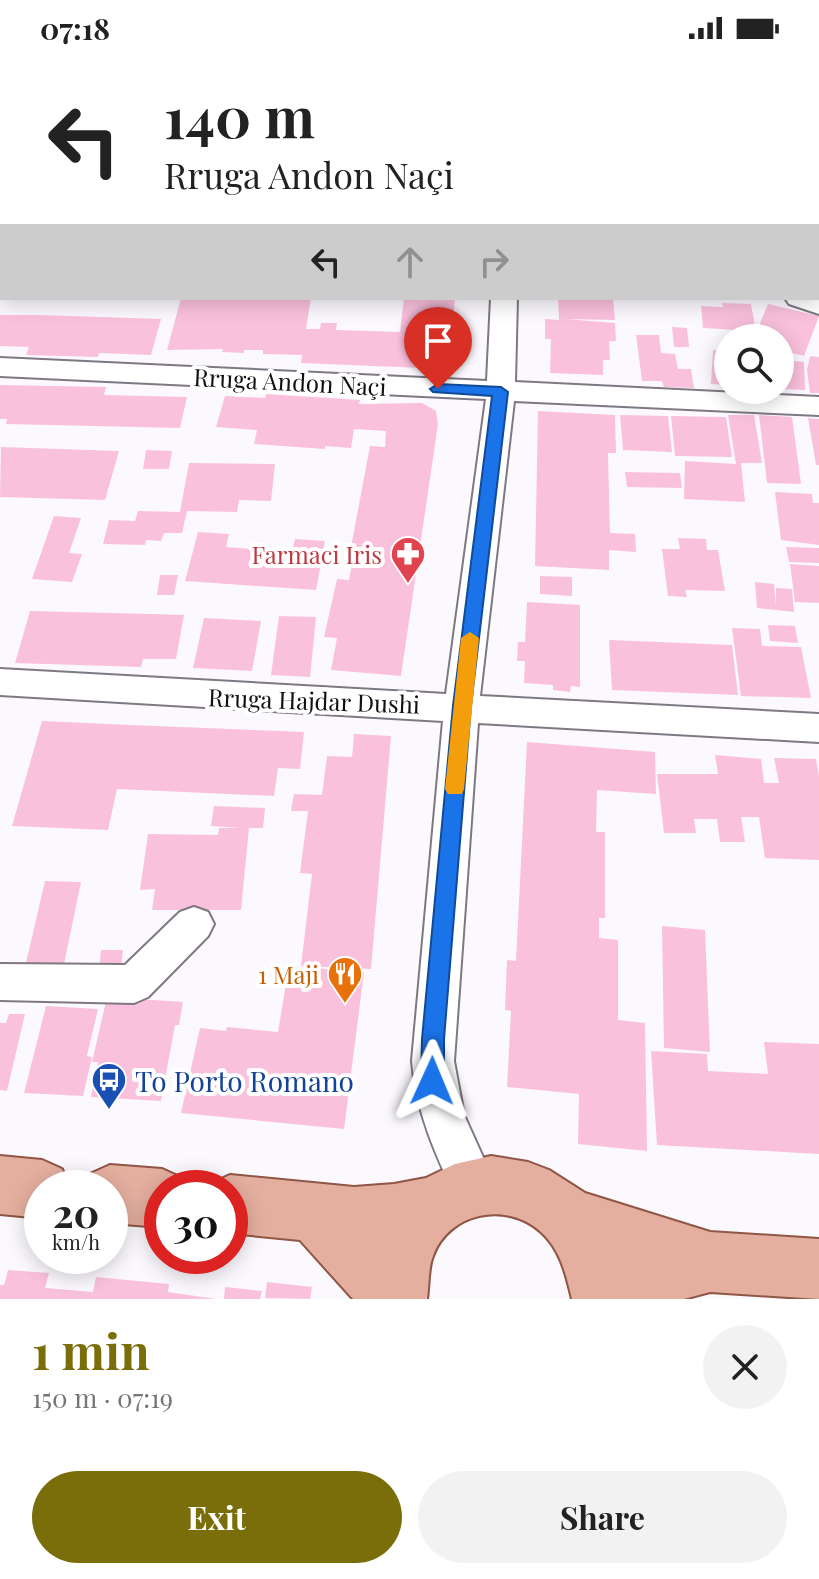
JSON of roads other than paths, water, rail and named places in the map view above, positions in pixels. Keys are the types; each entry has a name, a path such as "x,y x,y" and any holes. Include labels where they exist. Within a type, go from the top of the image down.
{"main road":[{"path":"248,1206 316,1214 394,1213 508,1184 542,1196 570,1218 588,1243 599,1272 602,1299"},
{"path":"0,1185 24,1187"},
{"path":"397,1299 396,1273 408,1236 452,1196"},
{"path":"316,1214 373,1276 388,1299"},
{"path":"570,1218 710,1262 819,1269"},
{"path":"611,1299 638,1282 710,1262"}],"street":[{"path":"452,1196 445,1130 432,1081 433,1039 462,706 501,392 504,300"},
{"name":"Rruga Andon Naçi","path":"0,367 819,406"},
{"name":"Rruga Hajdar Dushi","path":"0,682 255,699 462,706 819,728"},
{"path":"0,982 134,984 194,924"}],"place":[{"name":"Farmaci Iris","path":"408,585"},
{"name":"1 Maji","path":"345,1005"},
{"name":"To Porto Romano","path":"109,1111"}]}
